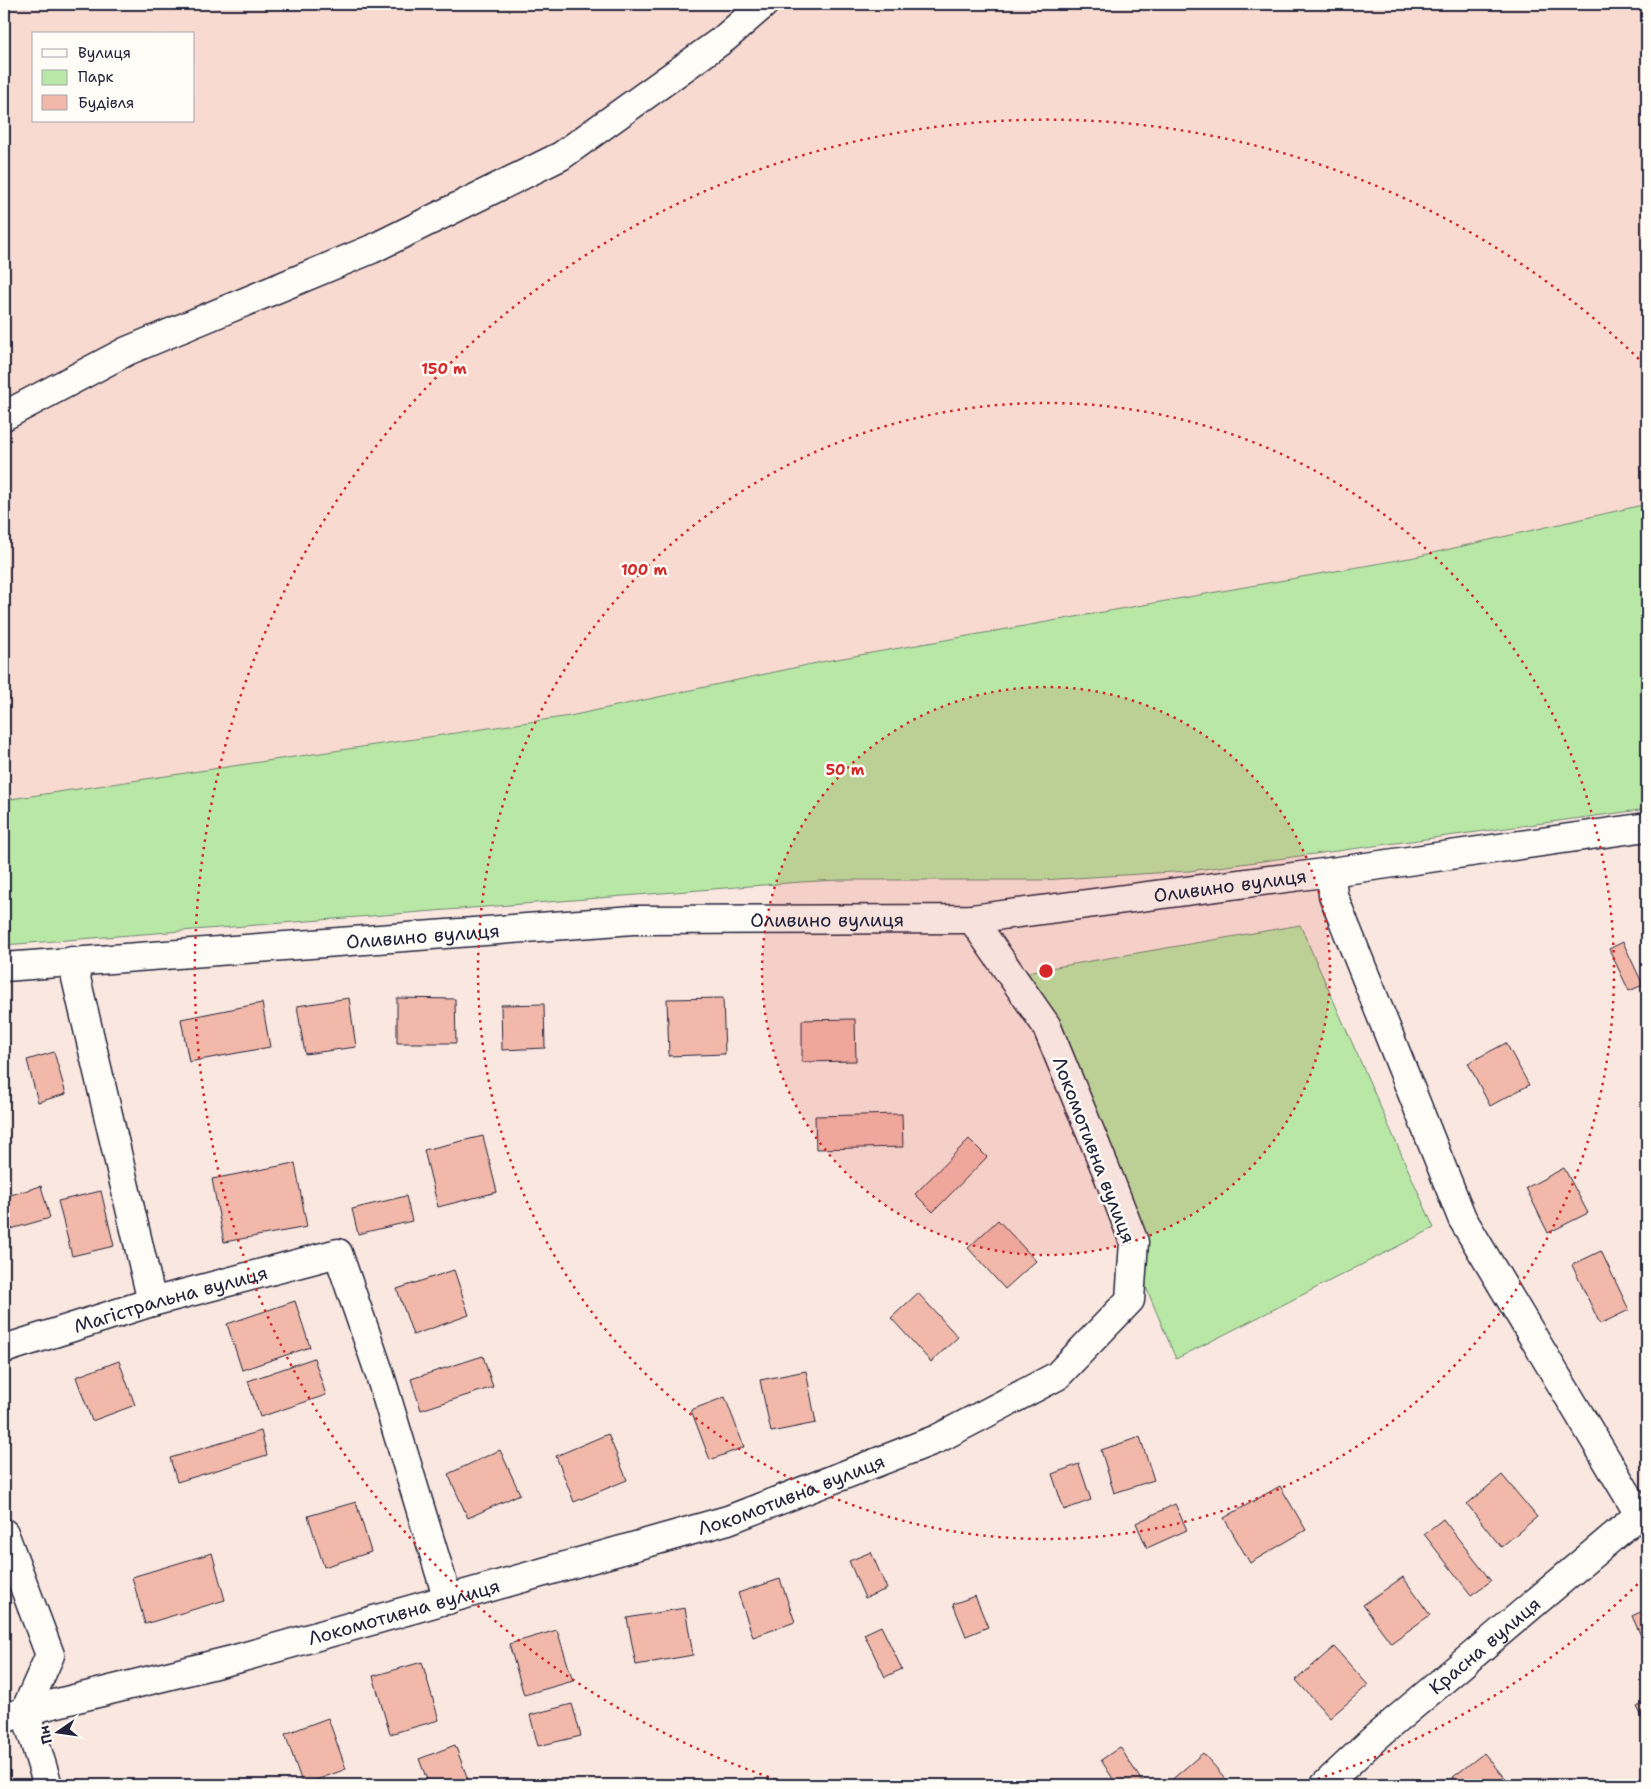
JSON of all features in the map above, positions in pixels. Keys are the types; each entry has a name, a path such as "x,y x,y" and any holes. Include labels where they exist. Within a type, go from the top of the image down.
{"street":[{"path":"4,416 127,351 372,248 561,156 725,38 764,4"},
{"name":"Оливино вулиця","path":"4,967 634,920 972,919 1331,872 1647,827"},
{"path":"1331,872 1333,894 1462,1218 1643,1511"},
{"name":"Локомотивна вулиця","path":"14,1715 236,1659 728,1520 936,1439 1057,1376 1130,1300 1134,1242 1046,1025 972,919"},
{"path":"72,961 152,1302"},
{"name":"Магістральна вулиця","path":"4,1349 152,1302 338,1253 379,1372 448,1600"},
{"name":"Красна вулиця","path":"1325,1785 1376,1737 1643,1511"},
{"path":"4,1533 50,1655 14,1715 48,1785"}],"shaded area":[{"path":"4,4 1647,4 1647,518 4,828"}],"green space":[{"path":"1647,504 1647,809 1189,871 1042,880 839,880 801,882 4,945 4,800 570,716 826,661 1415,557"},
{"path":"1300,925 1434,1228 1176,1359 1027,1007 1027,972"}],"building":[{"path":"1623,942 1643,985 1629,991 1609,949"},
{"path":"349,998 356,1047 305,1054 297,1006"},
{"path":"397,998 455,999 456,1043 397,1043"},
{"path":"723,998 725,1054 669,1056 667,999"},
{"path":"262,1003 270,1047 189,1062 181,1019"},
{"path":"544,1004 545,1048 502,1050 501,1005"},
{"path":"855,1019 856,1061 802,1062 802,1020"},
{"path":"1506,1043 1529,1085 1490,1106 1468,1063"},
{"path":"54,1052 66,1094 38,1102 27,1060"},
{"path":"902,1114 903,1147 816,1149 815,1116"},
{"path":"483,1136 497,1192 438,1207 424,1150"},
{"path":"969,1139 987,1157 933,1212 915,1194"},
{"path":"295,1163 307,1227 224,1242 212,1179"},
{"path":"1564,1168 1588,1213 1548,1233 1526,1188"},
{"path":"41,1186 50,1218 11,1229 4,1197"},
{"path":"101,1191 114,1246 72,1256 58,1201"},
{"path":"406,1196 412,1221 358,1234 352,1209"},
{"path":"998,1220 1036,1261 1005,1289 968,1248"},
{"path":"1601,1251 1629,1310 1600,1324 1572,1265"},
{"path":"454,1270 469,1315 413,1335 397,1289"},
{"path":"918,1293 958,1337 931,1362 891,1318"},
{"path":"295,1301 310,1347 242,1370 227,1324"},
{"path":"1647,1342 1647,1357 1640,1349"},
{"path":"483,1356 493,1387 421,1410 411,1379"},
{"path":"314,1358 326,1395 260,1417 248,1381"},
{"path":"119,1361 135,1405 92,1421 76,1377"},
{"path":"806,1371 816,1423 771,1432 760,1380"},
{"path":"725,1397 744,1447 710,1460 691,1410"},
{"path":"261,1431 267,1455 177,1482 170,1458"},
{"path":"608,1434 627,1480 574,1502 556,1456"},
{"path":"1140,1437 1154,1480 1114,1493 1101,1450"},
{"path":"500,1450 520,1494 468,1518 448,1474"},
{"path":"1079,1464 1091,1500 1064,1510 1052,1474"},
{"path":"1502,1475 1537,1517 1501,1547 1467,1504"},
{"path":"1280,1486 1306,1530 1250,1563 1224,1518"},
{"path":"356,1502 371,1552 324,1567 308,1516"},
{"path":"1175,1504 1187,1530 1147,1548 1136,1523"},
{"path":"1443,1519 1491,1581 1471,1595 1424,1534"},
{"path":"871,1552 887,1589 865,1598 849,1561"},
{"path":"212,1553 225,1600 145,1624 132,1577"},
{"path":"1403,1577 1430,1615 1391,1643 1363,1605"},
{"path":"780,1579 795,1622 753,1637 738,1593"},
{"path":"975,1596 988,1627 966,1636 953,1604"},
{"path":"685,1608 693,1655 636,1665 627,1618"},
{"path":"1647,1609 1647,1649 1632,1616"},
{"path":"881,1626 902,1669 885,1677 864,1634"},
{"path":"557,1630 573,1681 524,1695 509,1644"},
{"path":"1334,1647 1368,1685 1330,1718 1296,1680"},
{"path":"422,1662 439,1720 390,1734 373,1676"},
{"path":"1647,1702 1647,1726 1637,1707"},
{"path":"572,1704 581,1736 538,1746 530,1715"},
{"path":"328,1718 346,1769 303,1785 285,1734"},
{"path":"455,1745 469,1782 460,1785 429,1785 419,1759"},
{"path":"1120,1747 1143,1783 1139,1785 1117,1785 1101,1760"},
{"path":"1203,1753 1231,1785 1172,1785 1169,1782"},
{"path":"1484,1753 1510,1785 1443,1785"}]}
